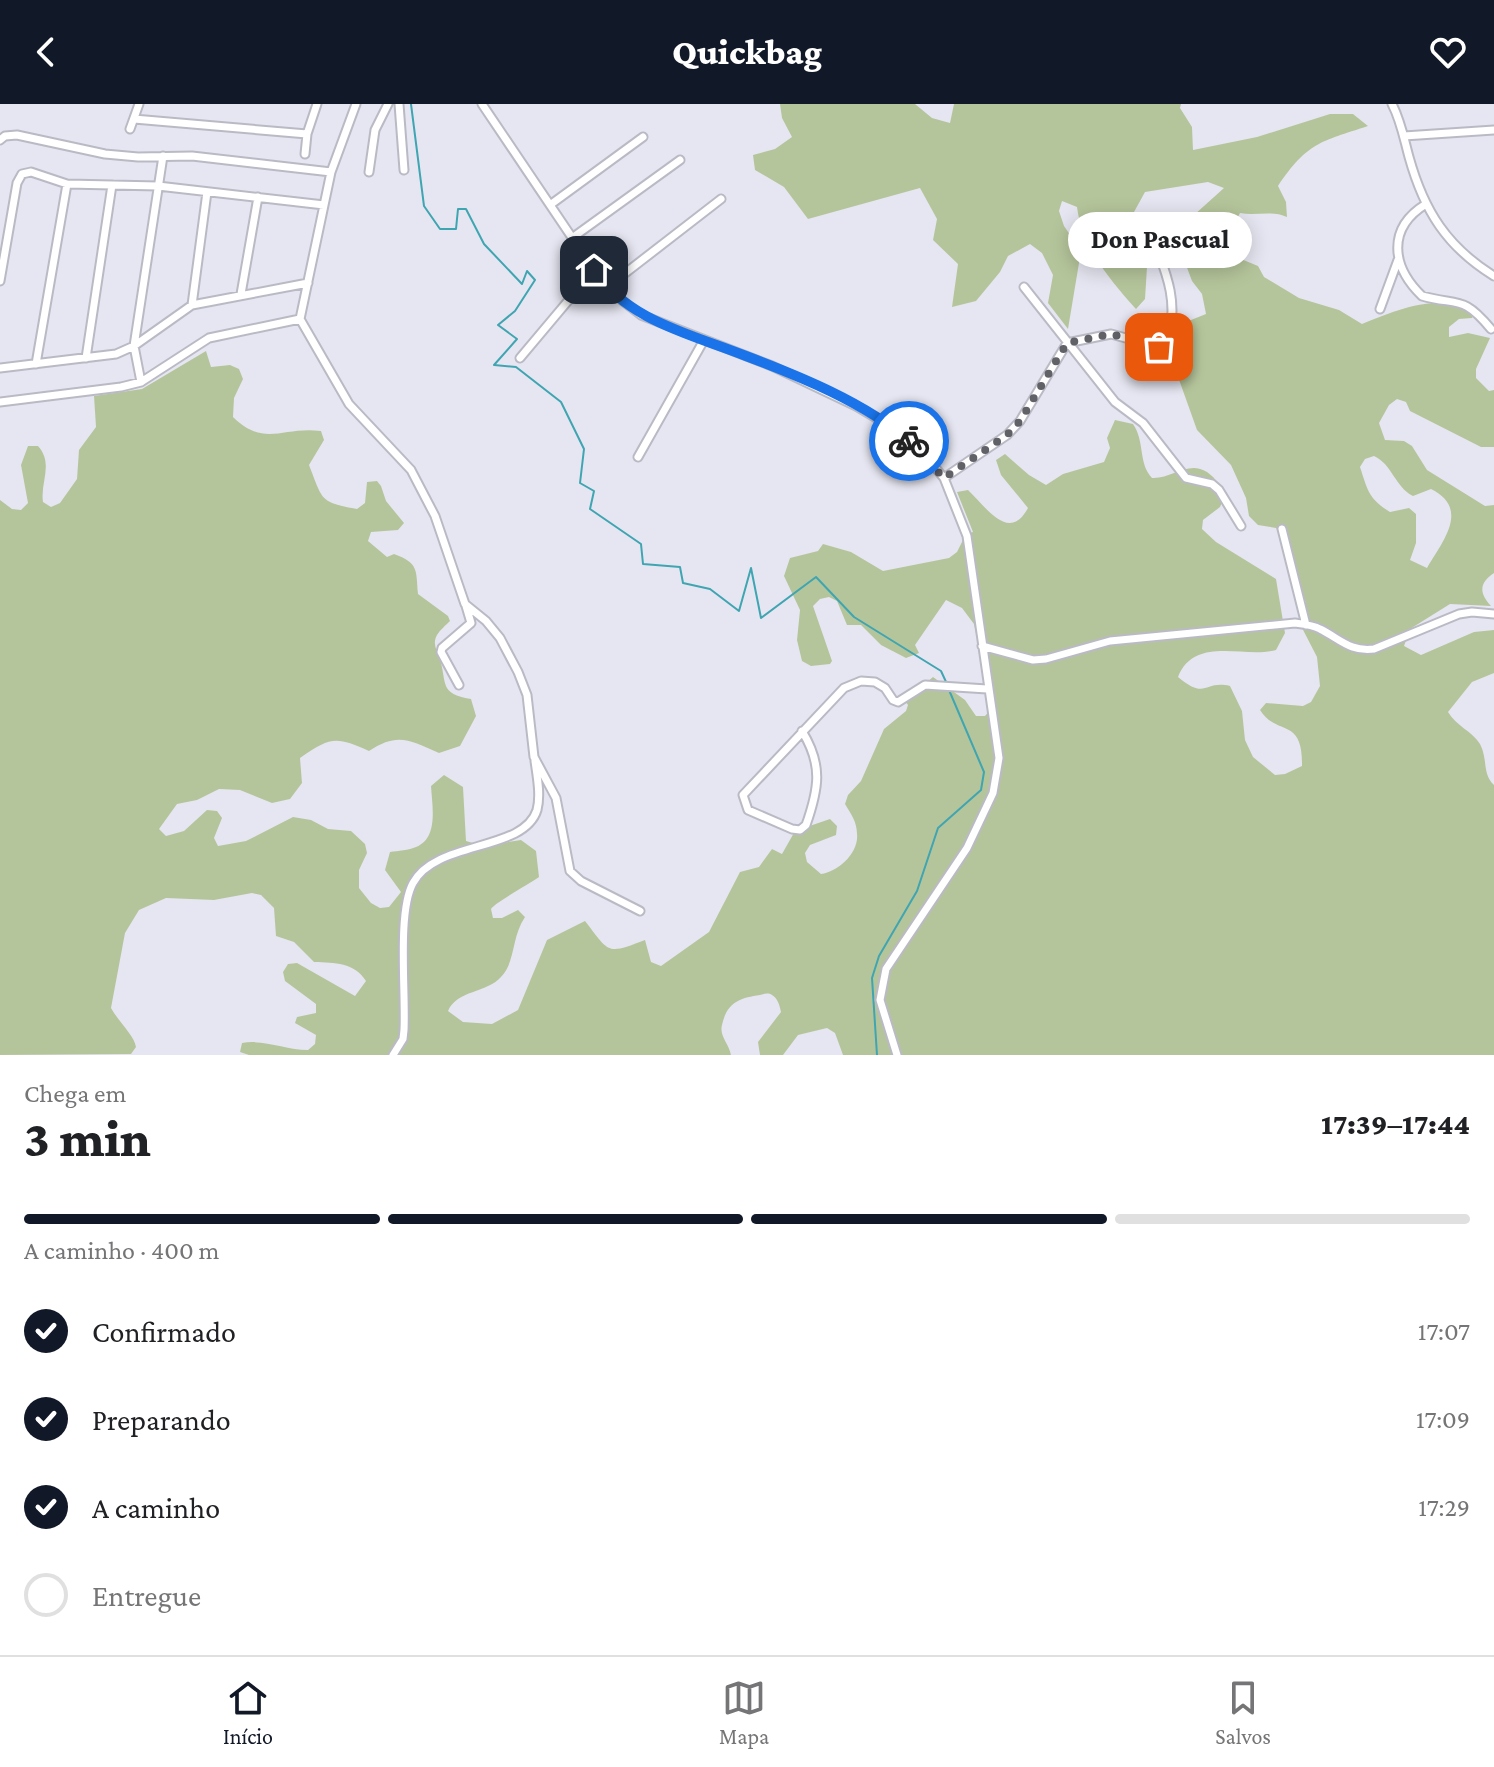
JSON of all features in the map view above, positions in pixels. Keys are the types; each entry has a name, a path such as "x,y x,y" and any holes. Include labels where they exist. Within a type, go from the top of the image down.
{"street":[{"path":"130,129 139,104"},
{"path":"305,154 307,134 317,104"},
{"path":"356,104 331,172 300,319 349,404 396,451 424,491 435,516 471,623 441,652 459,685"},
{"path":"369,172 375,130 388,104"},
{"path":"399,104 404,170"},
{"path":"482,104 606,288 641,315 772,366 856,406 895,429 922,452 944,478 967,536 999,758 993,793 967,848 886,969 880,1000 897,1055"},
{"path":"1392,104 1426,204 1451,243 1494,276"},
{"path":"134,119 307,134"},
{"path":"1404,136 1494,130"},
{"path":"0,140 5,136 17,135 105,154 192,156 331,172"},
{"path":"550,205 643,137"},
{"path":"141,382 134,346 163,156"},
{"path":"572,238 680,160"},
{"path":"0,281 17,183 22,174 31,172 67,184 158,186 324,205"},
{"path":"36,364 67,184"},
{"path":"86,358 112,185"},
{"path":"192,305 207,192"},
{"path":"241,294 258,197"},
{"path":"606,288 721,199"},
{"path":"1380,309 1398,260 1397,248 1403,223 1426,204"},
{"path":"944,478 1007,435 1020,421 1067,343 1111,334 1150,346 1159,347 1166,342 1173,311 1170,280 1154,241 1162,224"},
{"path":"1398,260 1422,296 1462,303 1474,310 1491,329"},
{"path":"520,358 594,270"},
{"path":"0,368 116,354 134,346 192,305 308,283"},
{"path":"1024,287 1115,402 1143,423 1186,478 1212,484 1219,490 1241,526"},
{"path":"0,402 141,382 209,338 300,319"},
{"path":"638,457 704,340"},
{"path":"1282,529 1306,625"},
{"path":"393,1055 403,1039 406,927 413,883 428,866 452,854 505,838 531,821 537,810 527,695 500,638 486,621 465,604"},
{"path":"982,646 1033,660 1110,641 1295,623 1320,629 1347,647 1361,651 1374,649 1459,614 1494,614"},
{"path":"802,731 818,764 806,825 800,830 748,810 743,795 802,731 844,688 861,681 875,682 898,702 925,685 987,689"},
{"path":"534,757 556,798 570,871 575,878 640,911"}],"green space":[{"path":"780,104 915,104 932,118 950,123 954,104 1181,104 1180,108 1192,127 1193,150 1257,137 1330,114 1353,114 1368,126 1326,140 1298,160 1278,186 1286,202 1287,217 1240,213 1227,238 1229,254 1258,266 1264,277 1299,298 1339,310 1362,324 1418,305 1447,304 1474,314 1472,318 1459,319 1449,327 1449,337 1468,333 1490,338 1476,369 1476,378 1489,391 1494,390 1494,447 1481,447 1410,411 1406,402 1397,399 1389,405 1379,423 1385,440 1404,441 1412,446 1427,470 1485,506 1494,505 1494,573 1482,588 1491,606 1450,604 1410,629 1404,646 1421,655 1474,632 1494,630 1494,673 1472,682 1448,712 1480,744 1488,776 1494,785 1494,1055 843,1055 835,1033 827,1028 798,1035 783,1055 760,1055 758,1042 781,1012 776,998 768,993 741,1000 727,1011 721,1029 731,1055 249,1055 240,1052 242,1043 258,1042 308,1050 315,1044 316,1035 295,1023 297,1017 316,1013 316,1004 285,981 283,972 288,964 297,963 355,996 366,981 350,967 314,962 294,942 276,936 274,908 261,895 252,893 214,900 166,898 139,910 125,933 111,1008 135,1042 136,1047 131,1054 0,1055 0,500 12,509 21,510 28,503 21,465 28,446 38,446 46,466 43,502 51,507 60,503 77,479 79,450 96,427 94,396 142,389 206,351 211,367 230,365 239,369 243,379 234,398 233,417 244,426 265,434 321,431 324,440 309,465 324,498 357,509 365,503 367,482 377,481 381,486 386,501 404,523 398,530 371,532 368,541 387,557 394,554 412,564 418,594 448,616 450,621 435,641 444,681 454,694 471,699 476,716 460,746 439,753 404,740 388,741 369,751 340,741 326,743 300,758 302,783 290,799 272,803 240,790 219,789 197,800 177,804 159,829 166,836 184,831 207,810 217,811 222,818 214,838 218,846 246,841 293,817 311,820 328,829 351,831 365,844 367,853 359,870 359,888 371,903 380,908 389,907 401,892 385,870 390,852 416,847 428,836 433,811 431,786 444,775 463,787 466,841 484,846 521,840 536,851 539,877 491,909 493,918 502,918 518,910 525,917 517,933 509,964 501,977 452,1004 448,1011 463,1022 492,1024 518,1010 547,940 585,921 599,940 610,948 623,948 645,940 651,962 661,966 709,932 740,872 759,867 772,849 782,854 795,831 830,819 837,826 836,835 810,845 805,853 807,862 821,874 834,870 846,860 857,841 855,822 845,804 848,795 861,781 884,729 906,711 908,705 905,701 933,677 965,700 976,716 985,716 992,708 974,624 962,608 946,600 915,645 919,653 906,658 881,645 861,625 847,625 837,601 829,597 820,599 813,606 832,661 830,664 811,666 802,661 797,640 800,610 784,576 790,558 818,551 823,544 851,552 883,571 949,558 957,552 966,534 973,532 957,492 968,490 998,519 1013,522 1021,518 1028,508 1001,475 996,460 1005,454 1046,485 1063,474 1104,462 1110,448 1107,438 1115,420 1133,424 1145,466 1152,478 1193,468 1207,472 1214,478 1224,498 1220,507 1203,520 1202,529 1216,542 1276,579 1285,633 1276,650 1208,652 1186,664 1178,677 1200,689 1215,685 1230,686 1242,711 1245,740 1253,757 1275,775 1302,766 1301,750 1294,733 1274,723 1260,710 1266,703 1303,706 1311,702 1320,686 1317,657 1300,624 1306,602 1297,592 1287,543 1276,528 1258,525 1249,516 1246,498 1231,465 1197,430 1172,360 1186,322 1206,314 1202,294 1192,281 1174,233 1224,188 1208,182 1145,192 1134,212 1135,245 1147,267 1145,299 1136,309 1107,275 1091,249 1077,207 1062,201 1059,211 1064,226 1081,251 1068,329 1048,303 1053,275 1042,253 1030,244 1008,256 1000,272 976,301 952,307 958,264 933,240 937,219 920,188 808,219 784,187 755,170 753,155 775,149 792,137 782,118","holes":["1374,456 1407,492 1413,496 1431,489 1443,497 1449,506 1450,526 1427,568 1410,560 1416,543 1416,514 1409,508 1390,512 1373,498 1367,488 1360,467 1365,459"]}],"waterway":[{"path":"411,104 424,206 440,229 456,229 458,209 466,209 484,244 522,284 527,271 535,280 515,311 498,325 517,339 494,365 516,367 561,402 584,449 580,483 594,491 590,509 641,544 643,564 680,567 683,583 710,589 739,611 751,568 761,618 816,577 854,617 941,671 947,684"},
{"path":"877,1055 872,978 879,956 917,891 938,828 981,790 984,772 949,690"}],"way so far":[{"path":"909,441 944,478 1007,435 1020,421 1067,343 1111,334 1159,347"}],"place":[{"name":"Don Pascual","path":"1159,347"}],"route":[{"path":"594,270 606,288 641,315 772,366 856,406 909,441"}]}
